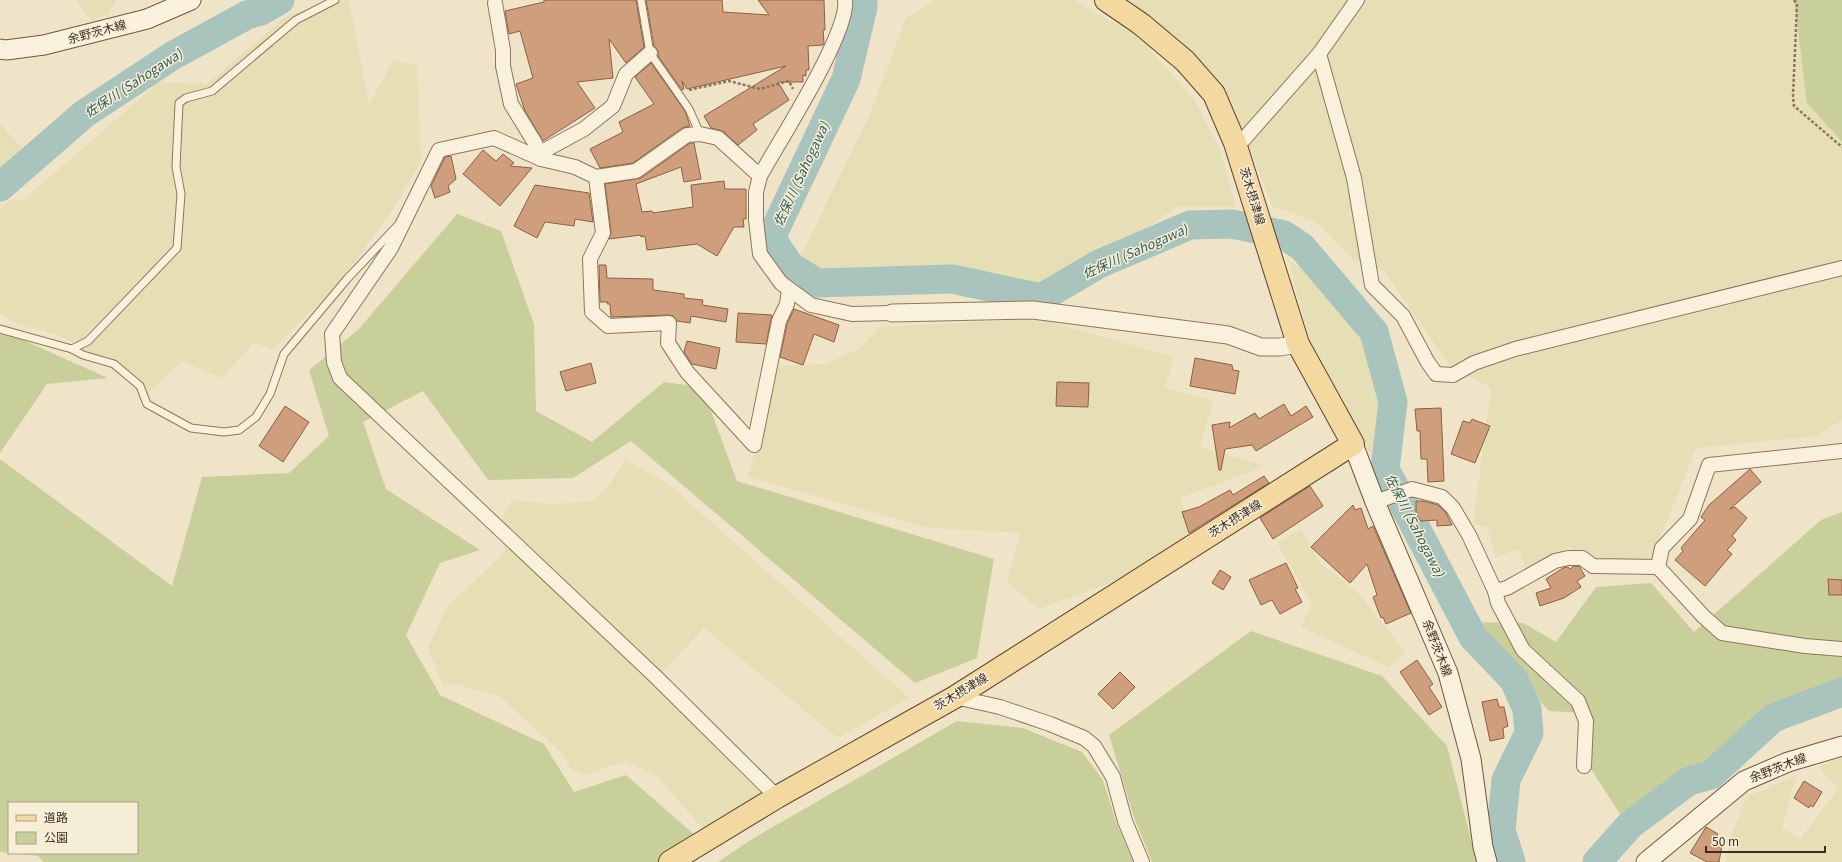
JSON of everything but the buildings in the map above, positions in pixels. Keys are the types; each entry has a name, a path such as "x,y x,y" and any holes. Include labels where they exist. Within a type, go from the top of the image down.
{"main road":[{"name":"余野茨木線","path":"0,49 6,50 44,46 147,18 190,0"},
{"name":"茨木摂津線","path":"670,862 776,797 955,697 1353,444 1298,344 1235,142 1214,94 1185,61 1141,24 1106,0"},
{"name":"余野茨木線","path":"1353,444 1375,502 1448,673 1471,759 1483,847 1488,862"},
{"name":"余野茨木線","path":"1646,862 1744,781 1788,762 1842,746"}],"street":[{"path":"845,0 846,7 838,33 827,58 760,176 756,192 756,220 760,254 780,283 811,305 852,314 1032,310 1228,335 1261,347 1280,347 1298,344"},
{"path":"1235,142 1244,139 1319,54 1357,0"},
{"path":"495,3 503,50 503,66 511,104 535,143 540,157"},
{"path":"540,157 584,129 613,106 626,74 650,53"},
{"path":"1319,54 1354,178 1372,285 1403,316 1427,361 1436,374 1453,375 1474,363 1515,349 1842,268"},
{"path":"760,176 718,138 700,134 687,135 636,170 596,177 575,167 540,157 494,138 439,150 391,248 332,334 334,362 340,378 656,677 776,797"},
{"path":"596,177 603,233 590,259 592,312 608,326 669,323 668,343 687,372 754,444 779,321 787,304 789,289"},
{"path":"1658,568 1662,548 1690,519 1709,465 1842,451"},
{"path":"1375,502 1412,489 1442,497 1453,508 1469,535 1496,591 1498,603 1523,650 1578,700 1586,721 1584,766"},
{"path":"1496,591 1507,588 1556,561 1568,558 1582,558 1593,566 1658,568 1702,616 1722,633 1806,646 1842,649"},
{"path":"955,697 1000,707 1050,724 1084,738 1094,746 1113,777 1125,821 1142,862"}],"lane":[{"path":"72,349 88,341 177,248 181,194 176,167 179,103 186,98 212,90 296,20 335,0"},
{"path":"641,0 650,53 689,109 700,134"},
{"path":"0,329 72,349 83,355 114,364 140,386 147,404 191,428 224,432 240,430 256,417 270,394 284,354 347,279 411,209"}],"path":[{"path":"1794,0 1796,4 1794,106 1842,147"},
{"path":"678,93 729,81 760,89 788,81 795,91 806,94"}],"shaded area":[{"path":"76,0 117,0 108,14 91,21"},
{"path":"349,0 369,105 393,60 417,65 421,161 392,211 340,282 272,350 254,342 222,378 182,361 146,395 92,355 61,336 18,324 0,314 0,208 12,199 22,201 159,82 207,84 288,15"},
{"path":"936,0 1073,0 1138,36 1193,98 1219,147 1236,206 1178,206 1131,239 1039,283 1027,284 968,268 872,269 828,274 801,256 870,114 906,18"},
{"path":"1118,0 1794,0 1807,103 1842,142 1842,420 1817,436 1696,448 1649,565 1594,562 1570,547 1527,573 1519,549 1496,557 1487,526 1473,524 1491,388 1450,366 1384,271 1353,260 1318,223 1272,206 1232,102 1172,37"},
{"path":"0,124 23,149 0,171"},
{"path":"1288,259 1325,286 1371,354 1382,383 1380,458 1374,461 1340,401 1308,336"},
{"path":"1040,319 1174,357 1165,388 1213,401 1200,447 1266,466 1180,498 1199,550 1038,609 1007,581 1021,533 929,528 748,477 779,366 825,364 859,349 880,327"},
{"path":"625,460 666,482 909,698 838,738 704,628 651,684 764,796 705,831 657,776 625,761 584,775 571,769 561,752 499,696 456,684 443,685 428,649 446,608 505,552 502,517 512,500 555,504 593,501 608,487"},
{"path":"1301,529 1320,563 1357,592 1406,653 1388,667 1301,627 1312,604 1277,543"},
{"path":"1842,758 1842,862 1725,862 1731,836 1747,797 1796,776 1782,828 1800,839 1838,789 1818,766"}],"green space":[{"path":"1794,0 1842,0 1842,142 1807,103"},
{"path":"457,214 501,231 534,324 536,411 592,442 664,382 702,387 737,481 994,559 977,658 915,683 631,441 573,478 488,480 423,391 363,422 386,489 480,550 440,563 406,635 440,695 544,744 574,792 626,775 697,837 657,862 44,862 38,856 19,854 138,854 138,802 8,802 8,853 0,852 0,459 172,586 202,477 289,473 329,436 309,370 358,330"},
{"path":"0,333 12,335 108,378 47,384 0,453"},
{"path":"1842,512 1842,707 1730,750 1620,814 1589,766 1587,713 1549,711 1467,622 1523,623 1556,642 1596,587 1651,583 1694,632 1821,520"},
{"path":"1251,631 1382,676 1447,746 1473,847 1480,862 1152,862 1134,817 1109,735"},
{"path":"957,721 1023,728 1082,752 1103,780 1117,824 1133,862 718,862 752,839"}],"waterway":[{"name":"佐保川 (Sahogawa)","path":"0,187 84,114 172,56 247,15 261,11 280,0"},
{"name":"佐保川 (Sahogawa)","path":"863,0 863,7 846,79 771,238 790,266 817,283 952,279 1041,298 1099,264 1190,225 1232,224 1284,235 1302,247 1374,332 1393,402 1385,469 1473,637 1514,680 1527,709 1529,733 1506,780 1501,830 1511,862"},
{"name":"佐保川 (Sahogawa)","path":"1597,862 1630,825 1689,781 1711,775 1773,718 1842,692"}]}
